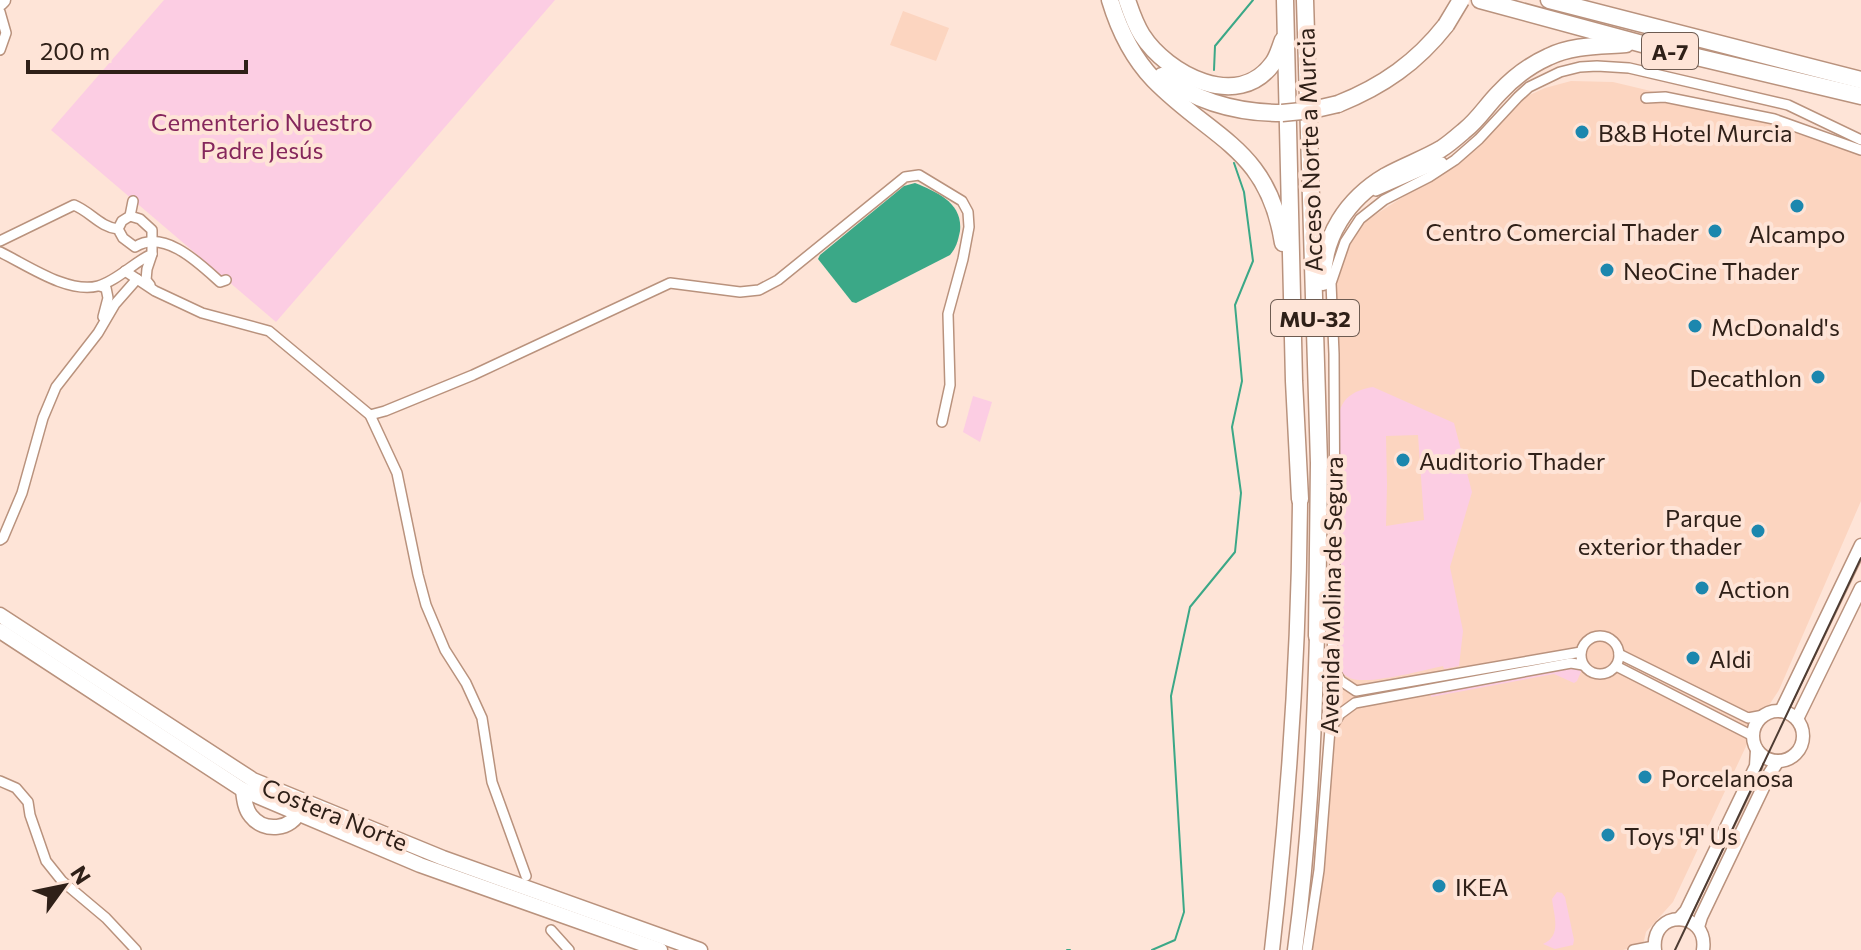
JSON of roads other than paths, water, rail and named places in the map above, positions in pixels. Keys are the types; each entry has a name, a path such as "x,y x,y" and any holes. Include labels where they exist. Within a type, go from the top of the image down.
{"highway":[{"path":"1127,0 1142,35 1167,63 1201,82 1219,86 1250,82 1262,74 1273,62 1286,35"},
{"path":"1285,0 1294,381 1300,499"},
{"name":"Acceso Norte a Murcia","path":"1291,0 1300,499"},
{"name":"Acceso Norte a Murcia","path":"1305,0 1319,463 1317,636"},
{"path":"1112,6 1125,34 1158,73 1182,90 1218,104 1249,111 1282,113 1312,110 1338,104 1368,91 1394,76 1427,48 1446,25 1458,0 1626,44"},
{"name":"A-7","path":"1480,0 1646,45 1861,96"},
{"name":"A-7","path":"1549,0 1567,2 1861,80"},
{"path":"1112,6 1121,33 1151,77 1242,154 1268,191 1277,214 1283,247 1294,381"},
{"path":"1319,463 1326,390 1323,271 1328,243 1335,225 1345,212 1382,179 1441,149 1469,128 1527,67 1577,47 1646,45"}],"main road":[{"name":"Avenida Molina de Segura","path":"1272,950 1289,772 1300,499"},
{"name":"Costera Norte","path":"0,615 300,808 420,865 660,950"},
{"name":"Costera Norte","path":"0,631 243,790 700,950"},
{"name":"Avenida Molina de Segura","path":"1295,950 1306,856 1317,636"},
{"path":"243,790 249,813 262,825 285,825 300,808"}],"street":[{"path":"0,50 6,33 1,18"},
{"path":"1345,212 1375,191 1435,166 1479,139 1529,87 1560,72 1580,67 1629,68 1788,105 1861,140"},
{"path":"1646,98 1665,97 1774,119 1861,150"},
{"name":"Avenida Molina de Segura","path":"1310,950 1330,729 1332,667 1335,544 1331,283 1345,242 1360,219 1384,200 1455,160 1479,139"},
{"path":"370,415 473,375 670,283 740,292 759,290 778,280 905,177 919,175 962,201 968,212 969,227 963,259 948,314 950,385 942,422"},
{"path":"118,229 122,221 130,216 133,201"},
{"path":"0,241 74,205 106,228 118,229"},
{"path":"130,216 140,219 152,230 152,254 146,280 155,291"},
{"path":"118,229 123,238 135,247 134,263"},
{"path":"135,247 152,241 176,247 220,282 226,280"},
{"path":"0,252 77,287 106,288 108,298 98,333"},
{"path":"100,286 152,254"},
{"path":"125,271 155,291 202,313 269,331 370,415 397,473 426,605 445,650 466,683 482,718 492,782 526,876"},
{"path":"0,540 22,493 43,418 56,387 98,333 115,304 137,279"},
{"path":"1781,711 1861,545"},
{"path":"1797,719 1861,588"},
{"path":"1330,729 1340,714 1355,703 1571,663 1583,665 1599,675 1612,671 1616,666 1619,654 1614,642 1600,636 1588,641 1581,652 1583,665"},
{"path":"1332,667 1341,681 1356,691 1581,652"},
{"path":"1619,654 1748,718 1781,711 1797,719 1803,742 1793,757 1778,761 1769,759 1757,750"},
{"path":"1616,666 1749,734 1753,733"},
{"path":"1679,919 1686,911 1756,766 1757,750 1753,733 1764,715"},
{"path":"1698,927 1756,800 1778,761"},
{"path":"0,781 16,788 28,802 46,861 62,881 106,918 136,950"},
{"path":"1633,950 1655,948 1655,939 1661,927 1666,922 1679,919 1698,927 1703,950"},
{"path":"551,930 569,950"}],"waterway":[{"path":"1214,70 1215,46 1253,0"},
{"path":"1152,950 1175,940 1184,912 1171,696 1190,607 1235,552 1241,493 1232,427 1242,381 1235,305 1253,261 1244,192 1234,163"}],"tram line":[{"path":"1675,950 1861,558"}],"place":[{"name":"B&B Hotel Murcia","path":"1582,132"},
{"name":"Alcampo","path":"1797,206"},
{"name":"Centro Comercial Thader","path":"1715,231"},
{"name":"NeoCine Thader","path":"1607,270"},
{"name":"McDonald's","path":"1695,326"},
{"name":"Decathlon","path":"1818,377"},
{"name":"Auditorio Thader","path":"1403,460"},
{"name":"Parque exterior thader","path":"1758,531"},
{"name":"Action","path":"1702,588"},
{"name":"Aldi","path":"1693,658"},
{"name":"Porcelanosa","path":"1645,777"},
{"name":"Toys 'Я' Us","path":"1608,835"},
{"name":"IKEA","path":"1439,886"}],"park label":[{"name":"Cementerio Nuestro Padre Jesús","path":"262,135"}]}
